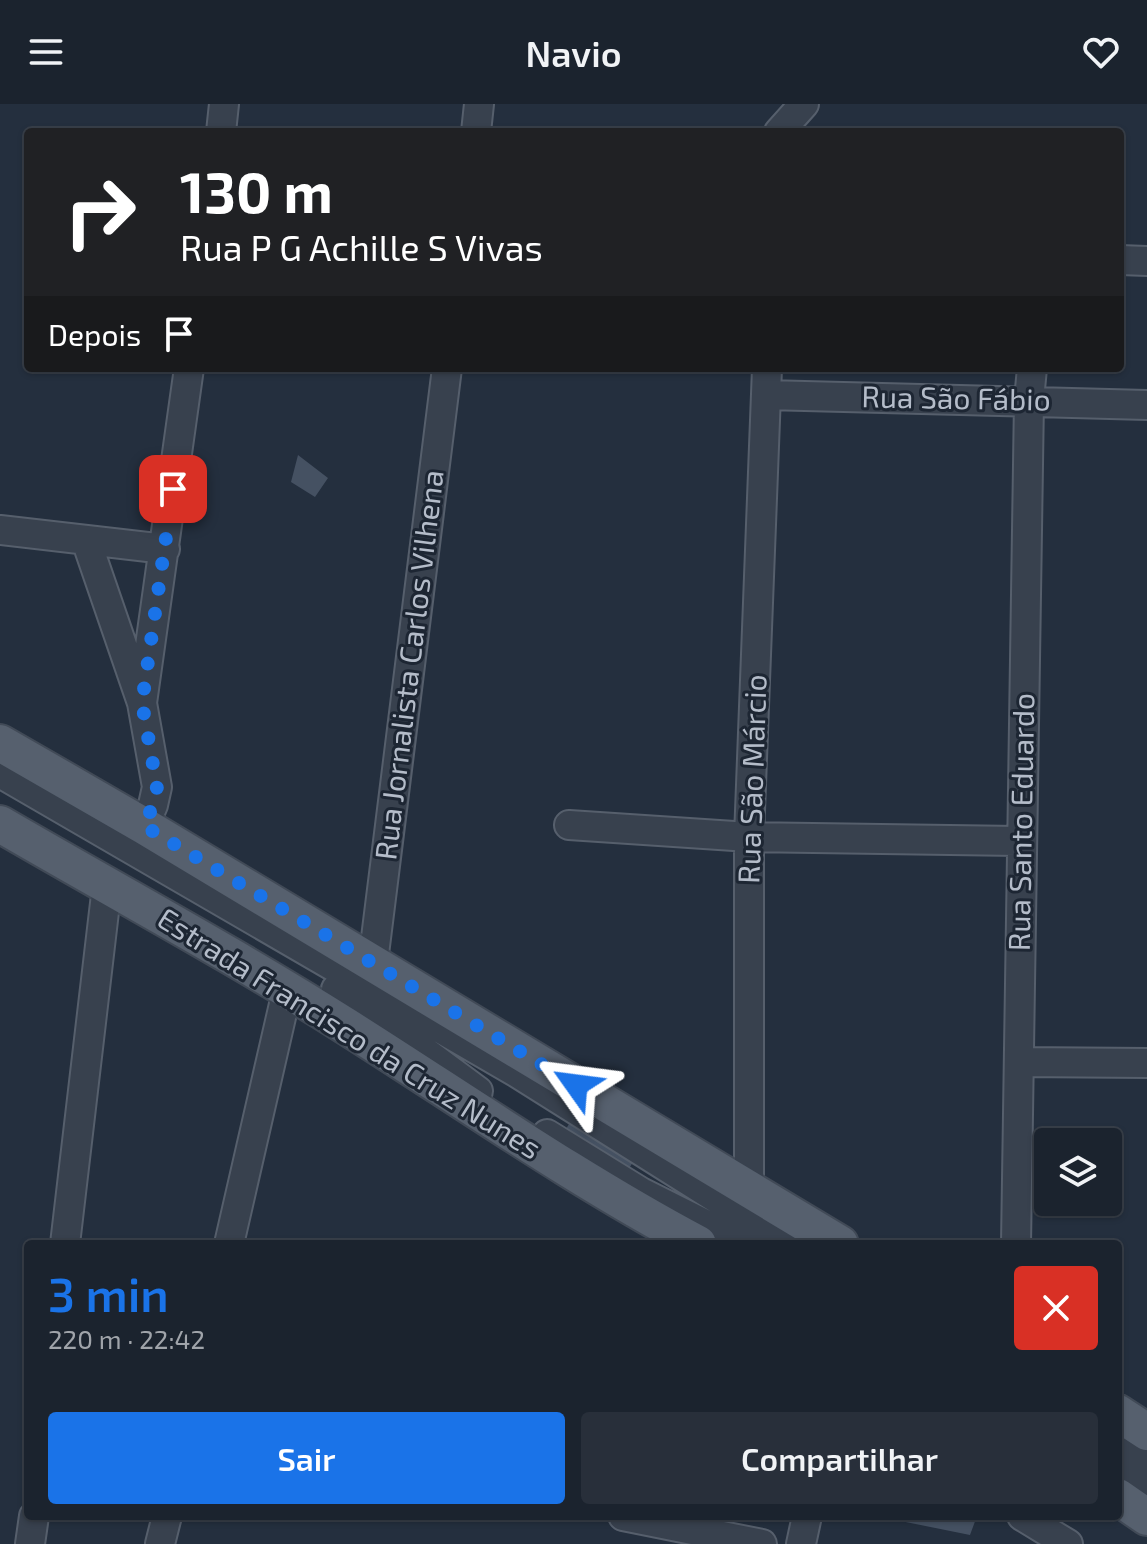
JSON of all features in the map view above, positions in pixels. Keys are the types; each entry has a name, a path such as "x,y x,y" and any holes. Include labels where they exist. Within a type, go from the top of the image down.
{"main road":[{"path":"0,743 373,962 833,1240"},
{"name":"Estrada Francisco da Cruz Nunes","path":"0,824 287,991 639,1212 691,1240"},
{"path":"1122,1416 1147,1432"},
{"path":"1122,1500 1147,1517"}],"street":[{"path":"221,128 224,104"},
{"path":"476,128 479,104"},
{"path":"778,104 779,128"},
{"path":"783,128 804,104"},
{"path":"1124,260 1147,261"},
{"path":"142,703 188,372"},
{"name":"Rua Jornalista Carlos Vilhena","path":"373,962 447,372"},
{"name":"Rua Santo Eduardo","path":"1016,1240 1032,372"},
{"name":"Rua São Fábio","path":"766,382 1147,405"},
{"name":"Rua São Márcio","path":"749,1190 749,837 766,382"},
{"path":"0,530 165,549"},
{"path":"86,540 142,703 157,787 144,826"},
{"path":"0,773 517,1073 783,1240"},
{"path":"0,794 358,1002 466,1084 628,1184 737,1240"},
{"path":"569,825 749,837 1021,841"},
{"path":"65,1240 107,886"},
{"path":"230,1240 287,991"},
{"path":"1019,1062 1147,1063"},
{"path":"1122,1444 1147,1460"},
{"path":"1122,1470 1147,1486"},
{"path":"30,1544 33,1520"},
{"path":"160,1544 166,1520"},
{"path":"634,1520 674,1535 762,1544"},
{"path":"801,1544 806,1520"},
{"path":"1029,1520 1068,1544"}],"building":[{"path":"298,455 328,478 315,497 291,482"},
{"path":"569,1124 633,1162 625,1175 561,1137"},
{"path":"896,1520 976,1520 970,1535"}],"route":[{"path":"173,489 142,703 157,787 144,826 576,1085"}]}
